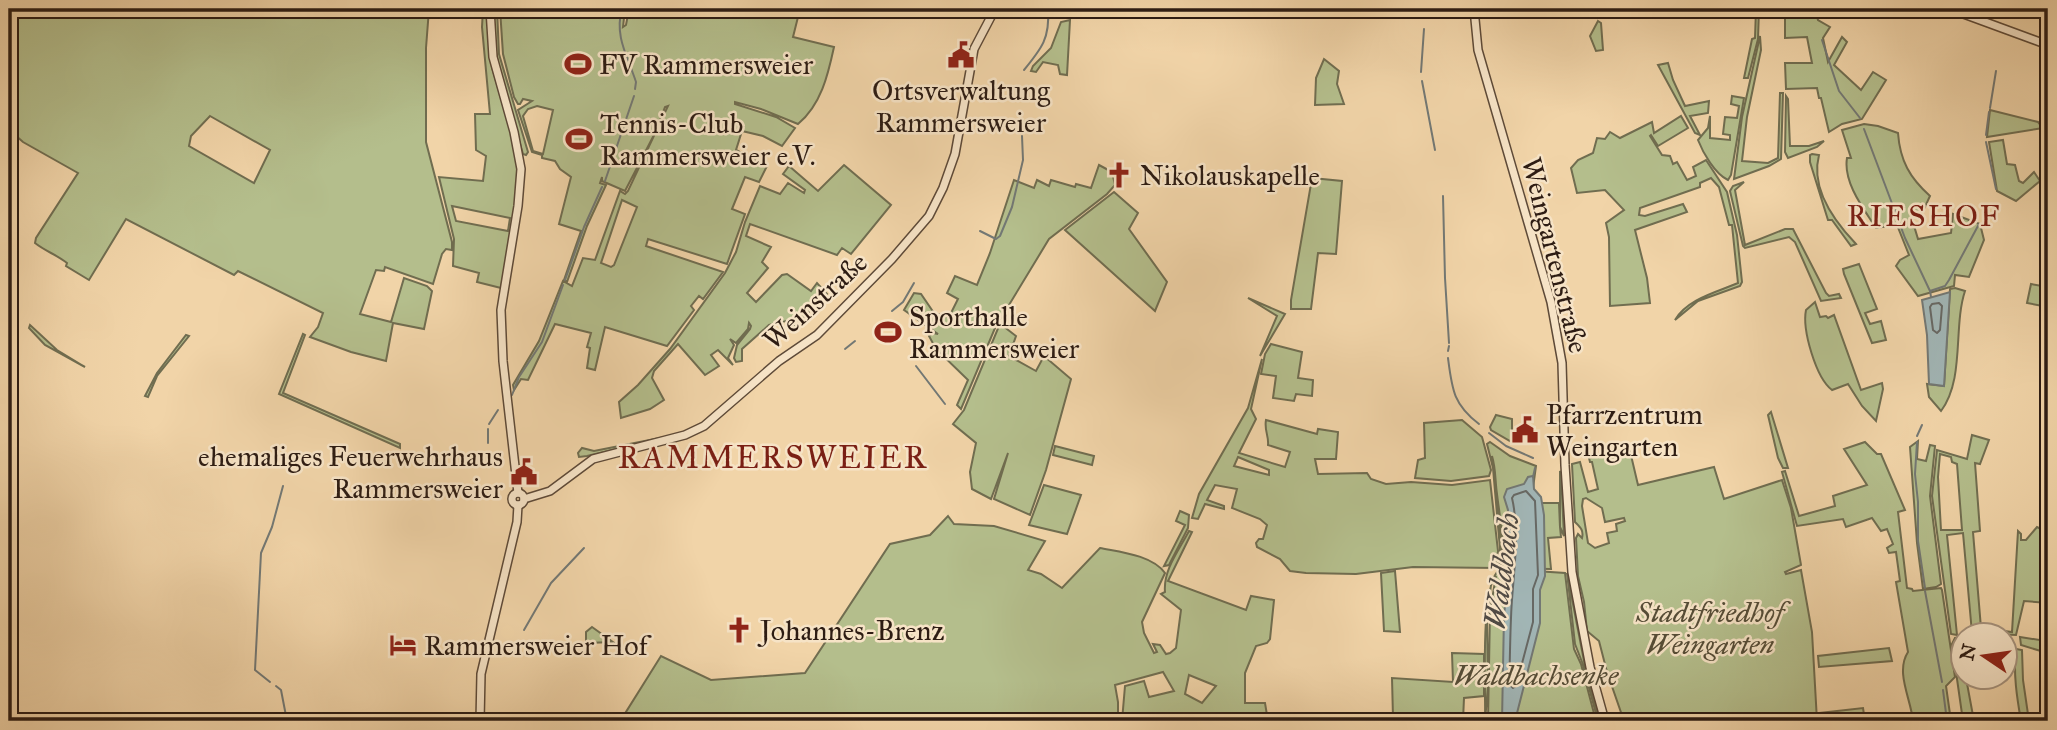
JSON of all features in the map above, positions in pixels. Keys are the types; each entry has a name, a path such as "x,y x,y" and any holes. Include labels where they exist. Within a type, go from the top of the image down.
{"street":[{"path":"480,721 481,674 520,499 503,361 500,310 518,206 521,169 514,132 493,57 490,9"},
{"name":"Weinstraße","path":"520,499 550,491 593,459 685,435 704,426 779,362 817,335 892,260 929,216 943,188 955,153 974,49 995,9"},
{"name":"Weingartenstraße","path":"1474,9 1478,50 1551,302 1562,363 1572,572 1590,667 1605,721"},
{"path":"1950,9 2048,44"}],"green space":[{"path":"9,9 429,9 426,48 426,142 452,250 446,249 442,254 433,284 385,267 384,271 376,270 360,314 391,322 404,278 427,286 432,291 424,329 393,323 386,361 310,337 318,327 323,313 238,271 234,275 126,219 89,280 35,243 78,173 23,142 9,126","holes":["210,116 270,150 254,183 189,146 191,136"]},
{"path":"483,9 487,9 492,67 518,157 517,200 501,288 477,282 479,273 453,266 454,239 439,177 483,181 486,156 476,150 475,114 490,114 482,27","holes":["452,206 510,218 508,231 456,221"]},
{"path":"493,9 497,9 499,54 528,152 526,155 523,154 502,83 494,43"},
{"path":"500,9 625,9 623,27 626,25 629,9 800,9 793,37 834,47 818,99 798,124 735,102 776,117 795,128 782,146 763,136 742,131 736,150 767,166 759,182 745,177 732,209 745,214 727,264 648,239 646,246 723,272 703,299 699,296 691,306 694,310 667,346 605,327 595,370 587,368 590,348 587,347 591,333 555,324 528,380 521,379 514,390 513,385 539,341 563,281 572,286 583,258 595,260 620,191 625,194 628,191 668,106 665,107 655,133 625,191 602,181 602,177 600,183 606,185 587,226 567,282 564,280 581,231 559,224 571,177 560,169 555,161 532,152 518,110 532,101 523,99 518,104 503,54","holes":["537,106 553,110 543,154 533,151 523,116 528,109","622,200 637,207 611,267 601,263"]},
{"path":"1756,9 1759,9 1758,39 1748,78 1744,78 1752,39 1755,38"},
{"path":"1785,9 1815,9 1818,20 1830,27 1823,38 1828,62 1842,37 1847,42 1834,65 1861,90 1873,72 1886,80 1862,119 1842,124 1829,132 1817,88 1786,89 1785,63 1812,63 1807,37 1785,38"},
{"path":"1070,20 1067,75 1060,74 1058,65 1043,62 1036,72 1031,71 1051,48 1061,22"},
{"path":"1598,21 1601,23 1603,50 1596,51 1590,36"},
{"path":"1760,36 1761,50 1747,117 1742,161 1768,163 1778,158 1780,93 1783,93 1781,159 1734,179 1742,117"},
{"path":"1324,59 1339,71 1337,84 1344,104 1315,105 1316,78"},
{"path":"1668,63 1685,106 1709,101 1708,113 1690,116 1700,135 1695,133 1658,65"},
{"path":"1732,96 1744,98 1728,180 1714,168 1698,140 1708,128 1710,116 1710,138 1730,140 1730,135 1723,134 1725,117 1737,118 1739,106 1731,104"},
{"path":"1786,96 1790,146 1809,146 1824,141 1817,147 1788,158 1785,152"},
{"path":"1990,110 2038,122 2043,128 1987,137"},
{"path":"1681,116 1688,128 1658,146 1650,136 1662,155 1670,156 1673,164 1677,162 1687,180 1696,176 1693,167 1706,160 1727,192 1737,235 1742,282 1740,286 1698,301 1675,320 1695,301 1738,283 1732,225 1729,225 1719,187 1711,178 1700,183 1700,187 1640,208 1639,215 1645,216 1683,204 1687,212 1635,230 1650,303 1610,306 1609,237 1606,223 1624,210 1605,190 1577,193 1571,168 1578,160 1593,153 1597,138 1605,139 1610,132 1620,138 1652,122 1654,133"},
{"path":"1864,124 1898,133 1907,168 1930,196 1924,209 1912,219 1918,239 1951,233 1953,214 1980,224 1984,240 1969,277 1955,275 1954,286 1918,296 1896,266 1909,255 1897,225 1876,228 1855,195 1848,176 1847,158 1851,158 1842,130"},
{"path":"2003,140 2007,164 2015,165 2019,181 2023,183 2034,172 2040,181 2016,201 1997,191 1989,142"},
{"path":"1812,154 1819,155 1818,180 1826,204 1856,244 1851,246 1832,220 1828,220 1810,162"},
{"path":"844,165 891,205 851,254 842,248 837,255 750,224 746,236 771,247 762,262 768,268 747,293 756,302 782,275 787,274 811,291 817,283 827,294 792,329 786,321 769,325 742,349 742,361 736,362 734,358 737,345 750,329 749,323 748,329 736,343 730,339 734,345 728,358 733,365 718,350 711,355 719,366 705,375 678,344 654,371 652,378 664,400 650,409 621,418 619,402 670,349 725,273 736,252 760,186 780,194 788,183 804,193 805,190 783,174 789,166 818,191"},
{"path":"1099,165 1112,172 1115,185 1049,239 995,328 961,409 957,405 968,380 936,349 929,336 938,334 904,310 914,293 921,294 934,313 949,317 958,299 947,293 955,276 977,285 1014,180 1034,188 1037,180 1049,186 1051,180 1075,187 1076,184 1091,188"},
{"path":"1312,178 1342,181 1336,254 1318,253 1311,309 1291,309 1291,300"},
{"path":"1744,182 1735,190 1745,245 1785,229 1793,229 1826,293 1829,296 1839,294 1841,298 1821,301 1795,242 1789,237 1745,248 1743,246 1730,191 1733,186"},
{"path":"1114,192 1138,213 1129,229 1167,282 1155,311 1065,230"},
{"path":"1859,264 1877,309 1865,313 1870,324 1881,321 1886,340 1872,343 1844,274 1843,269"},
{"path":"2031,284 2048,287 2048,307 2027,303"},
{"path":"1950,289 1965,291 1953,384 1941,411 1929,397 1927,384 1944,386"},
{"path":"1248,298 1285,314 1260,356 1277,316"},
{"path":"1815,302 1820,317 1828,318 1834,315 1861,390 1882,383 1876,421 1862,406 1848,384 1832,390 1821,375 1812,353 1805,319 1806,310"},
{"path":"30,325 57,350 85,367 45,345 29,328"},
{"path":"999,326 1016,336 1009,356 1036,371 1044,356 1071,379 1046,470 1030,515 994,499 1008,453 991,499 972,489 970,472 976,443 953,424 964,410"},
{"path":"303,334 305,335 283,393 400,444 400,448 279,394"},
{"path":"186,335 189,336 157,376 148,397 145,396 157,373"},
{"path":"1271,344 1302,352 1298,378 1313,380 1312,396 1296,394 1294,401 1273,398 1276,376 1261,374 1265,354"},
{"path":"1262,359 1251,409 1256,419 1239,453 1285,467 1290,452 1268,445 1266,420 1317,434 1318,429 1338,432 1336,459 1315,459 1318,474 1367,473 1371,479 1386,484 1411,482 1452,485 1490,480 1498,551 1496,568 1413,567 1356,574 1290,571 1280,559 1257,547 1256,543 1263,539 1267,525 1260,519 1232,508 1237,489 1215,485 1207,500 1224,506 1224,509 1205,504 1198,519 1192,518 1199,494 1248,408","holes":["1238,457 1269,470 1269,475 1234,466"]},
{"path":"1771,412 1788,468 1783,468 1778,458 1768,415"},
{"path":"1496,415 1512,419 1512,440 1491,430"},
{"path":"1462,420 1482,437 1491,470 1489,476 1451,481 1415,478 1418,460 1425,458 1424,423"},
{"path":"675,435 587,456 579,457 578,453 582,448 594,451"},
{"path":"1972,435 1989,440 1980,464 1975,463 1980,531 1973,532 1980,622 1971,622 1963,533 1947,535 1956,622 1949,622 1932,496 1937,450 1967,459","holes":["1940,454 1951,457 1952,462 1957,464 1962,530 1941,530 1938,477"]},
{"path":"1918,441 1917,459 1926,461 1930,445 1935,446 1930,496 1941,584 1923,589 1910,447"},
{"path":"1490,442 1510,456 1536,466 1531,503 1559,503 1561,537 1548,538 1551,569 1502,568 1502,531 1492,456 1500,532 1499,567 1493,468 1487,444"},
{"path":"1865,442 1877,454 1881,454 1905,510 1898,512 1907,588 1913,591 1942,590 1948,630 1946,686 1951,721 1913,721 1903,677 1904,660 1908,652 1896,582 1900,581 1896,552 1889,553 1887,548 1893,544 1887,529 1881,531 1872,518 1846,527 1843,519 1797,526 1782,472 1785,471 1799,516 1835,506 1833,496 1867,485 1844,449"},
{"path":"1055,446 1094,456 1092,465 1053,455"},
{"name":"Stadtfriedhof Weingarten","path":"1620,448 1630,451 1638,485 1714,467 1724,499 1782,480 1791,508 1801,565 1785,572 1786,574 1801,570 1812,632 1817,721 1624,721 1599,641 1587,631 1578,576 1576,538 1578,534 1582,538 1582,533 1575,522 1572,464 1580,462 1588,492 1598,489 1589,458","holes":["1586,498 1602,508 1605,522 1624,518 1625,521 1616,524 1617,531 1607,533 1609,543 1595,548 1588,543 1583,499"]},
{"path":"1560,471 1564,536 1560,527"},
{"path":"1044,485 1081,495 1067,534 1029,525"},
{"path":"1180,511 1189,515 1188,528 1169,565 1164,566 1185,525 1176,521"},
{"path":"948,516 954,524 994,526 1045,541 1028,570 1041,574 1062,588 1100,548 1135,555 1152,562 1165,573 1142,622 1144,633 1154,653 1157,652 1153,644 1160,645 1166,654 1176,648 1181,610 1161,594 1165,592 1172,560 1189,531 1192,532 1168,581 1246,610 1251,596 1274,600 1270,639 1267,643 1256,646 1245,673 1245,703 1265,703 1268,721 1122,721 1125,686 1144,681 1149,697 1174,691 1163,672 1115,685 1118,721 934,721 930,716 923,721 599,721 624,715 661,656 711,680 805,673 890,544 930,535","holes":["1189,675 1216,686 1202,703 1185,694"]},
{"path":"2037,527 2041,529 2048,553 2048,603 2024,601 2018,626 2018,622 2013,622 2018,531 2021,540 2026,540"},
{"path":"1395,571 1400,632 1384,631 1381,573"},
{"name":"Waldbachsenke","path":"1502,571 1565,573 1574,649 1581,664 1596,721 1488,721 1490,611 1496,576 1491,584 1497,572 1498,574"},
{"path":"1567,573 1585,666 1600,721 1575,644"},
{"path":"1491,588 1487,618 1488,686 1485,721 1486,620"},
{"path":"592,627 613,642 586,643 586,632"},
{"path":"2020,637 2046,641 2044,652 2021,645"},
{"path":"1889,648 1892,661 1819,667 1818,656"},
{"path":"2018,649 2022,650 2029,721 2021,721 2017,694"},
{"path":"1452,653 1484,654 1484,696 1464,698 1463,721 1405,721 1405,718 1393,717 1392,678 1453,682"},
{"path":"1959,692 1969,692 1974,721 1963,721"},
{"path":"1863,708 1865,721 1820,721 1820,713"}],"water":[{"path":"1950,292 1944,386 1929,384 1922,300"},
{"path":"1533,476 1534,489 1541,497 1544,515 1545,576 1540,590 1540,623 1515,721 1502,721 1504,615 1508,580 1508,510 1504,497 1507,489 1524,484 1528,477"}],"waterway":[{"path":"622,9 621,37 636,82 635,89"},
{"path":"1024,70 1044,42 1048,28 1048,9"},
{"path":"1421,72 1424,29"},
{"path":"1822,40 1839,91 1860,118"},
{"path":"1990,108 1996,71"},
{"name":"Waldbach","path":"1422,81 1435,150"},
{"path":"605,181 634,96"},
{"path":"1986,135 1989,112"},
{"path":"1864,129 1905,238 1931,297"},
{"path":"980,231 996,239 1000,236 1012,207 1023,160 1022,136"},
{"path":"1986,142 1996,189"},
{"path":"565,280 602,187"},
{"name":"Waldbach","path":"1443,196 1449,343"},
{"path":"1930,291 1945,286 1979,224"},
{"path":"892,311 903,302 914,283"},
{"path":"512,395 519,377 542,342 563,285"},
{"path":"845,349 855,341"},
{"name":"Waldbach","path":"1448,351 1449,346"},
{"name":"Waldbach","path":"1448,358 1455,395 1464,410 1479,424"},
{"path":"916,366 945,404"},
{"path":"489,424 498,410"},
{"path":"1917,436 1922,425"},
{"path":"488,429 488,443"},
{"name":"Waldbach","path":"1489,433 1506,446 1533,458"},
{"path":"1917,442 1915,474 1918,541 1925,588"},
{"name":"Waldbach","path":"1533,477 1535,468"},
{"path":"270,682 255,670 261,553 272,527 283,486"},
{"path":"524,630 551,583 584,548"},
{"path":"1925,591 1942,682"},
{"path":"276,686 281,690 287,721"},
{"path":"1943,690 1947,721"}],"place":[{"name":"Ortsverwaltung Rammersweier","path":"961,55"},
{"name":"FV Rammersweier","path":"578,64"},
{"name":"Tennis-Club Rammersweier e.V.","path":"579,139"},
{"name":"Nikolauskapelle","path":"1119,175"},
{"name":"Sporthalle Rammersweier","path":"888,332"},
{"name":"Pfarrzentrum Weingarten","path":"1525,430"},
{"name":"ehemaliges Feuerwehrhaus Rammersweier","path":"524,472"},
{"name":"Johannes-Brenz","path":"739,630"},
{"name":"Rammersweier Hof","path":"403,645"}],"district":[{"name":"RIESHOF","path":"1924,216"},
{"name":"RAMMERSWEIER","path":"773,457"}]}
